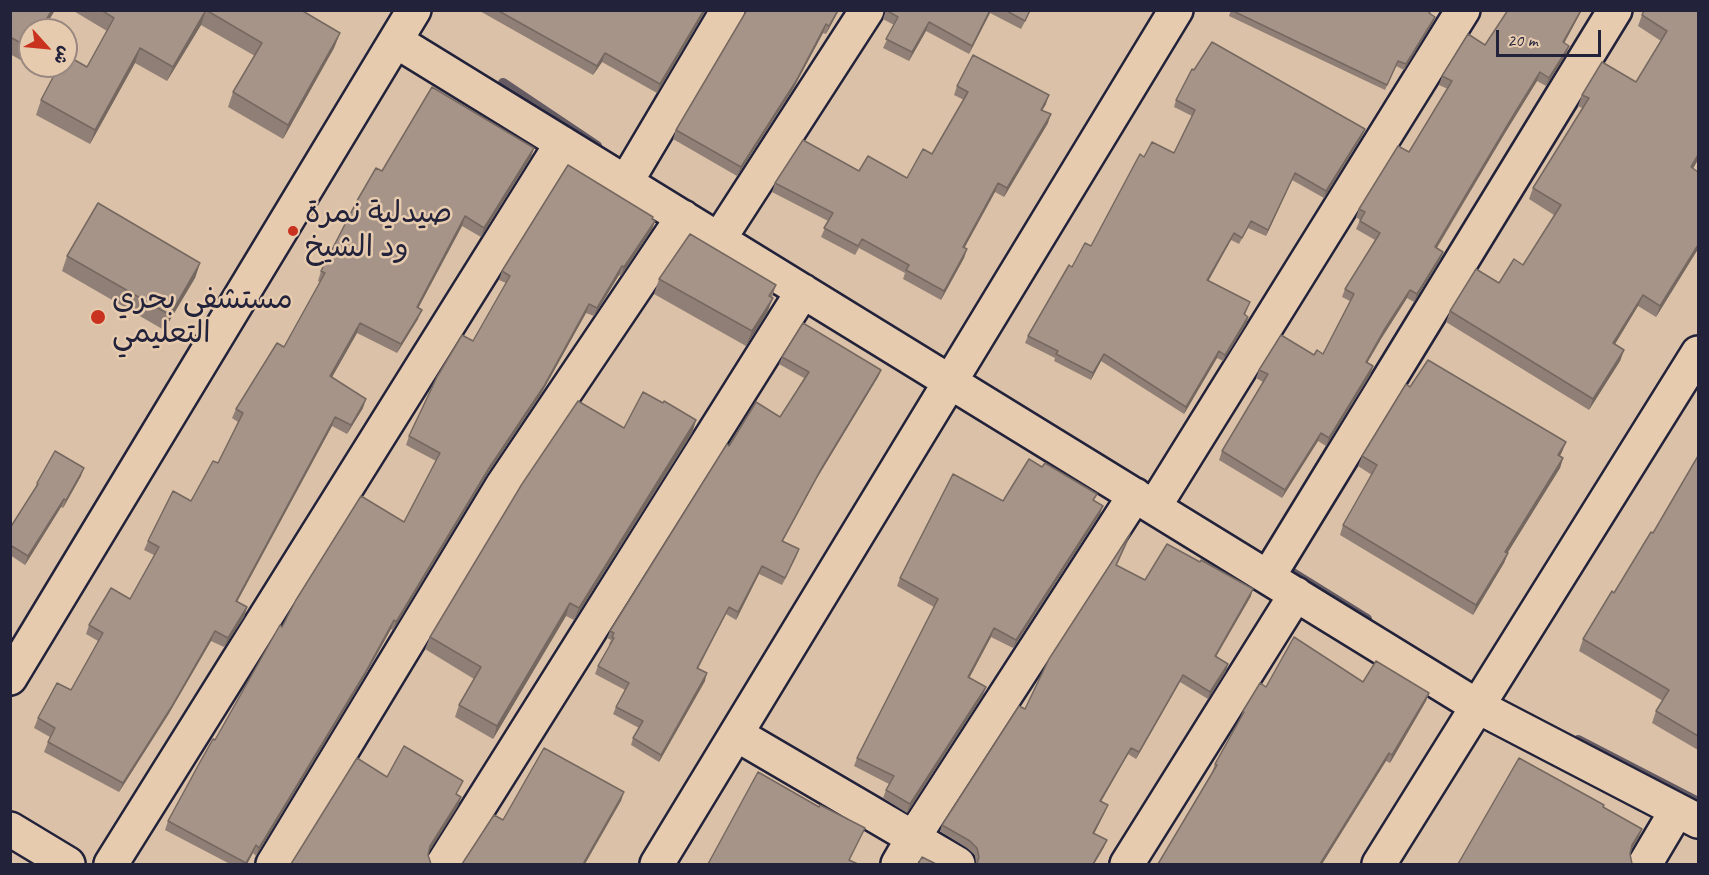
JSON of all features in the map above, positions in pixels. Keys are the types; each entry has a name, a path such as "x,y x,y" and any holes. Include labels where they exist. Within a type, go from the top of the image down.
{"main road":[{"path":"10,678 414,10"},
{"path":"626,182 728,10"},
{"path":"719,239 867,10"},
{"path":"657,864 1176,10"},
{"path":"906,851 1145,501 1463,10"},
{"path":"1268,578 1615,10"},
{"path":"396,40 1477,706 1688,815 1646,864"},
{"path":"111,864 562,143"},
{"path":"273,864 501,486 682,217"},
{"path":"443,864 803,291"},
{"path":"1379,864 1698,353"},
{"path":"1127,864 1296,594"},
{"path":"736,734 906,851 958,864"},
{"path":"10,829 68,864"}],"building":[{"path":"10,10 52,10 47,18 18,18 18,41 10,37"},
{"path":"101,10 206,10 173,67 140,48 95,130 41,100 53,78 78,78 78,62 87,67 114,18"},
{"path":"206,10 301,10 340,33 288,125 233,92 262,43"},
{"path":"497,10 704,10 660,84 605,53 597,66"},
{"path":"747,10 838,10 829,26 826,24 796,81 741,167 676,130"},
{"path":"886,10 990,10 972,46 929,22 912,52 886,39 898,17"},
{"path":"1005,10 1030,10 1025,21"},
{"path":"1231,10 1431,10 1429,13 1435,17 1406,64 1398,61 1387,85"},
{"path":"1508,10 1581,10 1563,42 1569,46 1549,78 1540,72 1508,124 1435,247 1443,252 1417,294 1410,290 1384,330 1366,362 1373,366 1329,438 1321,433 1285,490 1222,451 1268,374 1259,370 1281,335 1314,355 1317,350 1323,354 1354,294 1345,289 1380,233 1360,221 1365,212 1359,209 1398,146 1409,152 1452,81 1442,76 1468,34 1485,45"},
{"path":"1644,10 1698,10 1698,155 1691,167 1698,172 1698,245 1660,306 1643,295 1613,343 1624,350 1593,399 1450,311 1476,269 1499,283 1514,259 1523,265 1561,205 1533,188 1589,98 1582,95 1602,62 1636,82 1667,31 1642,15"},
{"path":"1212,42 1365,129 1326,191 1295,173 1268,230 1251,221 1242,238 1234,233 1207,280 1250,302 1244,314 1248,317 1225,355 1219,351 1186,407 1104,354 1093,373 1056,354 1058,351 1028,336 1069,265 1072,267 1085,243 1091,246 1140,154 1144,157 1152,142 1174,153 1195,110 1176,100 1192,69 1194,70"},
{"path":"973,55 1049,95 1041,110 1051,114 1007,188 998,183 963,247 967,249 944,291 906,270 909,265 862,239 858,246 824,228 833,213 775,183 803,140 859,171 868,156 907,178 923,149 932,154 968,92 957,86"},
{"path":"432,87 534,148 484,228 465,216 417,307 422,310 401,344 360,323 330,376 366,399 351,425 335,417 236,601 247,607 228,638 215,631 172,706 123,783 48,742 55,728 38,718 57,683 71,690 103,633 89,625 111,588 130,599 159,547 148,541 173,491 191,501 213,461 218,463 243,413 236,409 277,343 284,347 325,273 321,271 358,199 376,168 382,171"},
{"path":"568,165 653,217 655,221 624,267 622,266 597,308 589,304 544,386 489,468 396,622 394,620 365,673 259,848 256,845 246,863 168,821 280,625 282,627 296,600 361,496 404,522 440,453 409,436 437,377 462,335 473,341 510,276 502,271"},
{"path":"98,203 200,263 170,315 67,256"},
{"path":"690,234 776,285 769,296 773,298 752,331 659,279"},
{"path":"803,323 881,370 820,471 782,541 799,549 785,578 762,566 738,612 729,607 697,668 707,673 661,755 633,738 643,721 616,707 629,683 598,666 614,638 612,637 614,633 610,631 727,444 729,446 756,402 780,417 809,372 782,357"},
{"path":"1428,360 1566,442 1558,455 1563,458 1505,552 1508,553 1476,605 1343,525 1377,465 1362,456 1406,384 1410,387"},
{"path":"643,392 663,403 664,401 696,420 579,608 570,603 497,726 459,705 481,667 430,637 522,484 578,401 624,428"},
{"path":"55,451 84,468 66,500 64,499 28,556 10,545 10,528 38,484"},
{"path":"1698,456 1698,736 1656,711 1669,690 1583,639 1612,591 1614,593 1651,532 1653,533"},
{"path":"1029,459 1042,467 1045,463 1097,494 1093,500 1103,506 1016,640 994,628 968,677 986,687 910,804 886,790 894,776 857,758 938,599 900,578 953,474 1003,501"},
{"path":"1130,534 1116,565 1145,580 1167,544 1253,589 1215,656 1228,664 1210,692 1183,675 1139,752 1131,748 1100,801 1108,805 1093,833 1107,840 1093,864 977,864 979,857 977,848 970,841 942,825 1019,706 1025,709 1049,659"},
{"path":"1294,637 1363,682 1376,661 1429,693 1392,755 1389,753 1320,864 1158,864 1217,765 1215,764 1243,711 1260,683 1266,687"},
{"path":"404,746 463,781 456,794 461,797 430,846 428,855 431,864 291,864 357,758 387,777"},
{"path":"544,748 624,792 583,864 462,864 494,815 503,820"},
{"path":"1519,758 1642,829 1632,845 1630,854 1632,864 1458,864"},
{"path":"758,772 819,807 820,805 865,828 849,860 858,864 708,864"},
{"path":"922,857 936,864 918,864"}],"waterway":[{"path":"503,83 597,146"},
{"path":"1280,565 1367,619"},
{"path":"1578,740 1698,802"}],"place":[{"name":"صيدلية نمرة ود الشيخ","path":"293,231"},
{"name":"مستشفى بحري التعليمي","path":"98,317"}]}
